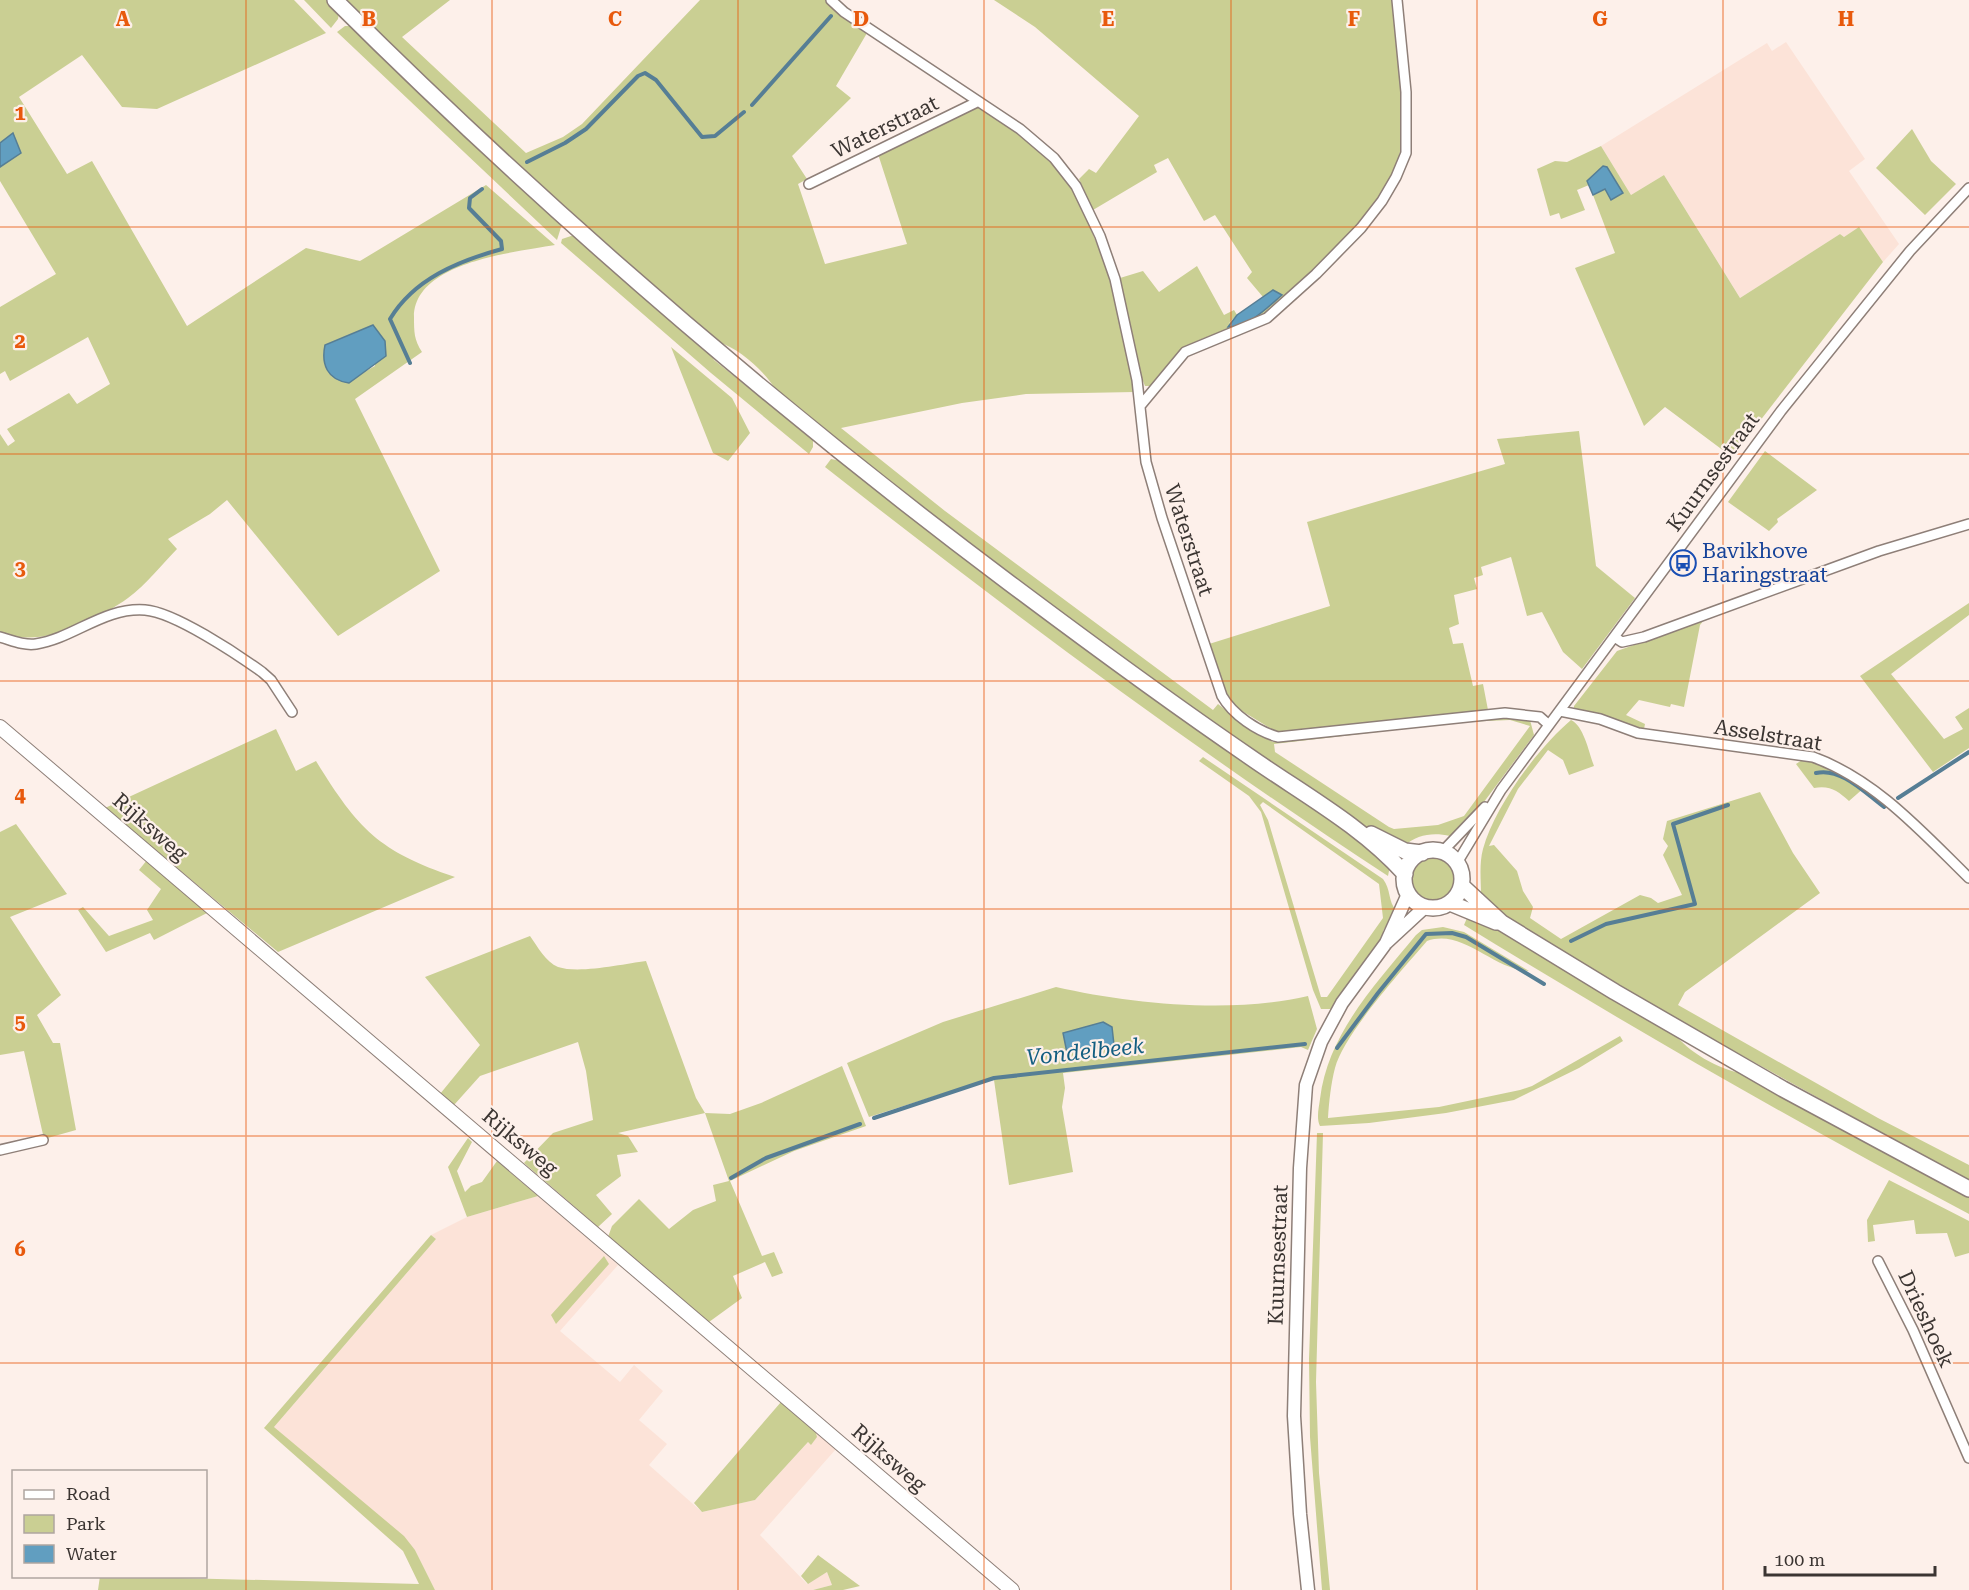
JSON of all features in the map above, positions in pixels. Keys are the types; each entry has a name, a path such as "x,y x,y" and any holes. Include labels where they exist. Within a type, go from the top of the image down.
{"main road":[{"path":"335,0 493,152 572,223 830,443 1082,637 1249,757 1359,831 1405,874"},
{"name":"Rijksweg","path":"0,727 1012,1590"},
{"path":"1359,831 1405,851 1442,852 1457,863 1462,874 1462,886 1450,903 1442,907 1425,907 1408,894 1405,874 1414,858 1422,853"},
{"path":"1462,886 1502,923"},
{"path":"1450,903 1502,923 1683,1032 1969,1189"}],"street":[{"name":"Waterstraat","path":"831,0 844,12 1020,129 1054,158 1076,186 1100,236 1115,279 1141,405 1146,462 1161,518 1222,696 1229,708 1266,734 1278,737 1505,713 1540,717 1549,725"},
{"path":"1141,405 1185,352 1267,318 1324,266 1361,228 1382,201 1396,177 1406,144 1406,92 1397,0"},
{"name":"Waterstraat","path":"809,184 977,102"},
{"name":"Kuurnsestraat","path":"1457,863 1501,790 1616,638 1781,411 1910,251 1969,188"},
{"path":"1616,638 1622,642 1644,637 1880,551 1969,524"},
{"path":"0,637 34,644 56,638 107,615 134,610 162,613 262,672 271,680 292,712"},
{"name":"Asselstraat","path":"1560,711 1599,720 1638,733 1813,757 1831,764 1862,781 1899,810 1969,878"},
{"name":"Kuurnsestraat","path":"1442,852 1501,790"},
{"name":"Kuurnsestraat","path":"1386,943 1408,894"},
{"name":"Kuurnsestraat","path":"1308,1590 1300,1514 1294,1416 1300,1168 1306,1085 1327,1030 1342,1003 1386,943 1425,907"},
{"path":"0,1150 43,1140"},
{"name":"Drieshoek","path":"1878,1261 1913,1330 1969,1458"}],"shaded area":[{"path":"1786,42 1865,159 1849,171 1899,244 1883,262 1859,228 1844,237 1840,234 1740,298 1664,175 1631,195 1601,146 1767,43 1772,51"},
{"path":"538,1196 618,1265 560,1331 620,1382 634,1365 663,1391 639,1420 667,1444 649,1465 702,1512 755,1500 808,1442 811,1445 815,1430 836,1449 760,1535 807,1584 827,1572 832,1585 813,1590 435,1590 415,1550 274,1427 436,1239 431,1235 467,1217"}],"green space":[{"path":"0,0 294,0 326,33 157,109 122,107 82,55 19,97 67,174 92,161 187,326 306,248 360,261 486,185 555,245 516,251 470,263 448,272 430,284 418,298 414,317 415,336 422,352 355,399 440,571 338,636 227,500 210,514 168,539 177,549 135,593 100,616 66,630 32,638 15,637 0,632 0,434 8,446 15,441 7,429 69,393 77,404 110,384 88,337 10,381 5,371 0,374 0,307 56,274 0,181","holes":["373,325 375,366 366,371 325,345"]},
{"path":"304,0 326,0 339,13 338,19 331,28"},
{"path":"344,0 450,0 402,37 526,153 563,137 582,124 700,0 826,0 867,33 836,86 851,98 792,156 807,179 798,184 825,264 907,244 878,154 978,107 1025,137 1050,159 1073,187 1107,268 1135,392 1026,394 962,403 841,428 945,511 1213,710 1218,704 1251,730 1273,742 1509,716 1530,720 1534,735 1472,818 1450,836 1426,835 1404,846 1365,827 1253,752 1113,651 999,566 831,435 776,390 766,376 751,362 735,350 720,343 624,259","holes":["1510,720 1530,726 1464,816 1438,825 1394,829 1275,752 1274,744 1464,722"]},
{"path":"994,0 1393,0 1404,127 1393,172 1383,193 1355,230 1275,308 1256,320 1192,344 1175,358 1151,386 1145,386 1139,371 1120,278 1143,271 1159,292 1197,266 1224,315 1234,310 1237,315 1228,324 1273,290 1263,297 1247,278 1252,272 1215,215 1204,221 1168,158 1154,165 1157,172 1093,210 1079,179 1089,169 1096,173 1139,116 1035,27"},
{"path":"345,26 352,26 562,224 557,240 337,32"},
{"path":"1912,129 1931,161 1956,184 1925,215 1876,168"},
{"path":"1601,146 1631,195 1664,175 1740,298 1840,234 1844,237 1859,227 1883,262 1732,457 1665,407 1644,426 1575,268 1615,253 1593,195 1605,189 1623,193 1607,167 1587,181 1589,185 1577,190 1585,210 1561,219 1559,213 1550,216 1537,169 1555,161 1567,162"},
{"path":"574,235 709,351 714,360 813,439 813,447 809,454 711,373 561,243 562,239"},
{"path":"671,347 732,398 750,433 728,461 713,453"},
{"path":"1579,431 1596,566 1635,598 1582,669 1563,652 1542,612 1527,616 1511,557 1481,567 1483,575 1474,578 1477,589 1454,595 1459,624 1449,628 1453,644 1463,643 1473,686 1483,684 1488,710 1278,733 1237,708 1224,689 1209,644 1330,606 1307,522 1505,464 1497,439"},
{"path":"1765,451 1817,490 1777,519 1778,522 1769,531 1728,502"},
{"path":"831,459 841,461 1371,846 1390,866 1388,876 1244,779 1032,626 825,467"},
{"path":"1969,603 1969,615 1891,674 1944,739 1963,729 1955,717 1969,708 1969,748 1933,772 1860,676"},
{"path":"1704,620 1700,625 1684,707 1671,704 1670,707 1639,700 1626,715 1645,724 1644,729 1615,719 1574,711 1574,706 1617,651"},
{"path":"1571,720 1576,723 1583,734 1594,766 1569,775 1563,760 1548,750 1518,789 1489,846 1494,845 1517,871 1523,891 1533,907 1530,918 1561,939 1640,895 1658,903 1682,895 1663,855 1668,846 1663,839 1667,821 1760,792 1793,853 1820,893 1685,992 1678,1005 1878,1118 1969,1165 1969,1181 1683,1023 1500,913 1481,895 1483,849 1497,815 1531,762"},
{"path":"276,729 296,771 316,761 345,804 372,835 407,857 455,877 278,952 105,808"},
{"path":"1203,757 1386,883 1396,910 1383,931 1386,933 1331,1009 1321,1009 1313,990 1261,812 1249,796 1199,761","holes":["1263,802 1379,884 1383,918 1327,997 1321,997 1268,820 1260,805"]},
{"path":"1805,758 1865,787 1849,801 1841,794 1825,787 1814,788 1796,764"},
{"path":"16,824 67,894 10,917 61,995 37,1015 53,1043 60,1043 76,1130 44,1139 24,1051 0,1055 0,832"},
{"path":"1434,857 1449,864 1456,879 1449,894 1434,901 1419,894 1412,879 1419,864"},
{"path":"147,860 207,913 154,940 150,933 106,952 78,910 83,907 109,936 153,920 147,910 161,889 139,870"},
{"path":"1467,918 1493,925 1674,1033 1704,1059 1742,1073 1969,1196 1969,1214 1714,1074 1464,925"},
{"path":"1443,927 1464,932 1529,971 1503,964 1453,940 1427,941 1361,1021 1341,1054 1332,1080 1328,1118 1439,1107 1520,1090 1532,1086 1620,1036 1623,1041 1579,1068 1514,1100 1446,1113 1369,1123 1320,1126 1318,1112 1325,1075 1343,1031 1370,991 1416,935 1422,930"},
{"path":"530,936 546,958 554,965 567,969 589,969 646,961 696,1098 705,1113 618,1133 628,1136 638,1152 617,1155 621,1176 596,1195 612,1214 598,1227 524,1163 553,1133 593,1120 586,1071 578,1042 480,1076 454,1105 440,1094 480,1045 425,977"},
{"path":"1056,987 1116,998 1182,1005 1248,1005 1308,996 1317,1029 1308,1050 1301,1047 1063,1073 1065,1088 1062,1107 1073,1172 1009,1185 994,1080 957,1089 869,1117 847,1063 943,1022","holes":["1064,1032 1114,1045 1067,1053"]},
{"path":"842,1066 866,1126 794,1151 730,1181 762,1256 774,1252 783,1273 772,1277 765,1262 733,1276 742,1298 709,1322 608,1237 612,1226 639,1199 669,1229 693,1210 716,1201 713,1185 729,1181 705,1113 730,1114 761,1103"},
{"path":"1317,1133 1323,1133 1316,1382 1319,1473 1330,1590 1322,1590 1310,1437 1309,1359"},
{"path":"468,1138 472,1142 457,1171 465,1192 471,1186 482,1182 497,1161 538,1196 467,1217 448,1167"},
{"path":"1889,1180 1969,1221 1969,1253 1955,1257 1947,1233 1916,1234 1914,1220 1873,1225 1875,1241 1868,1242 1867,1220"},
{"path":"431,1235 436,1239 274,1427 404,1536 415,1550 435,1590 98,1590 100,1578 419,1584 403,1551 264,1428"},
{"path":"604,1256 609,1264 556,1324 551,1315"},
{"path":"781,1402 815,1430 817,1437 811,1445 808,1442 755,1500 702,1512 694,1503"},
{"path":"818,1555 860,1586 843,1590 813,1590 832,1585 827,1572 808,1584 801,1576"}],"water":[{"path":"13,133 21,153 0,167 0,143"},
{"path":"1603,166 1607,167 1623,193 1611,200 1605,189 1593,195 1587,181"},
{"path":"1273,290 1282,295 1264,311 1243,324 1228,327 1237,315"},
{"path":"373,325 385,341 386,356 349,383 331,375 325,365 325,345"},
{"path":"1103,1022 1112,1027 1114,1045 1067,1053 1063,1033"}],"waterway":[{"path":"752,105 831,16"},
{"path":"527,162 565,143 586,129 638,76 645,73 656,80 702,137 715,136 744,112"},
{"path":"410,363 390,319 400,305 424,282 438,274 469,259 502,249 501,241 469,208 470,198 482,189"},
{"name":"Vondelbeek","path":"1898,798 1969,752"},
{"name":"Vondelbeek","path":"1816,773 1825,772 1843,777 1884,807"},
{"name":"Vondelbeek","path":"1571,941 1606,924 1695,904 1673,824 1728,805"},
{"name":"Vondelbeek","path":"1337,1048 1426,934 1452,933 1466,937 1544,984"},
{"name":"Vondelbeek","path":"874,1118 994,1078 1305,1044"},
{"name":"Vondelbeek","path":"731,1178 766,1158 860,1124"}],"place":[{"name":"Bavikhove Haringstraat","path":"1683,563"}]}
